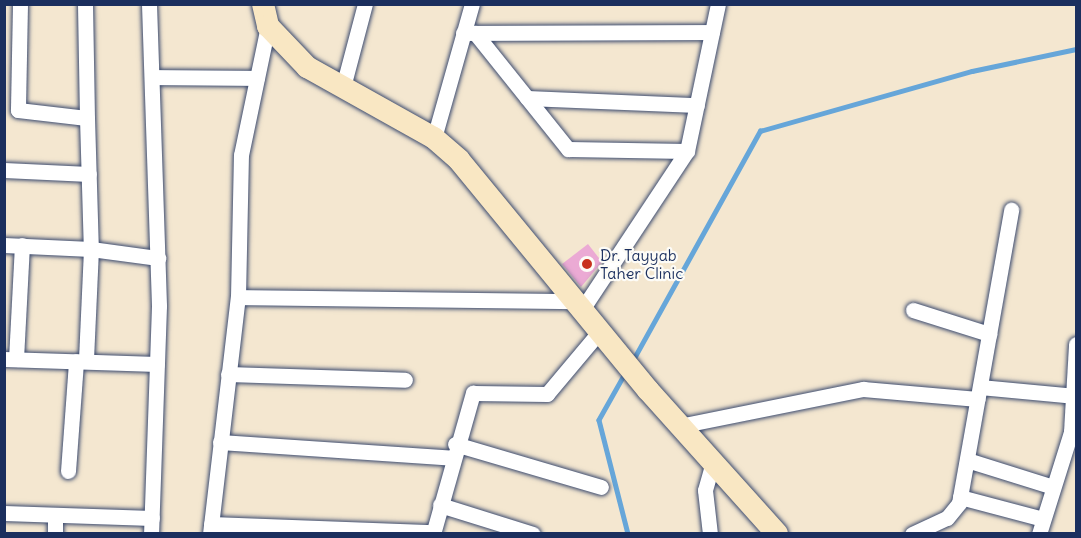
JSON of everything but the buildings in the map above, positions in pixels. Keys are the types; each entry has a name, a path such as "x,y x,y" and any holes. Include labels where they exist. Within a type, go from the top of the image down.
{"street":[{"path":"20,4 11,110 87,118"},
{"path":"68,471 91,249 85,4"},
{"path":"4,513 55,515 151,526 158,258 149,4"},
{"path":"343,87 365,4"},
{"path":"434,138 469,33 472,4"},
{"path":"577,306 687,151 718,4"},
{"path":"265,15 307,67 434,138 459,160 605,340 777,534"},
{"path":"265,15 257,78 237,188 238,297 211,529 433,533 453,451 475,391 546,394 605,340"},
{"path":"469,33 712,32"},
{"path":"469,33 573,151 687,151"},
{"path":"152,77 257,78"},
{"path":"527,98 697,105"},
{"path":"4,170 89,174"},
{"path":"912,534 955,512 960,497 1011,210"},
{"path":"4,245 91,249 158,258"},
{"path":"22,245 10,359 157,364"},
{"path":"238,297 577,306"},
{"path":"913,310 989,334"},
{"path":"960,497 1041,526 1074,433 1077,344"},
{"path":"228,374 405,380"},
{"path":"679,426 863,389 1074,396"},
{"path":"220,442 453,451 601,487"},
{"path":"967,460 1053,487"},
{"path":"710,534 705,490 713,462"},
{"path":"440,505 533,534"},
{"path":"55,515 55,534"}],"waterway":[{"path":"633,360 760,131 972,71 1076,49"},
{"path":"626,372 599,420 628,534"}],"place":[{"name":"Dr. Tayyab Taher Clinic","path":"587,264"}]}
